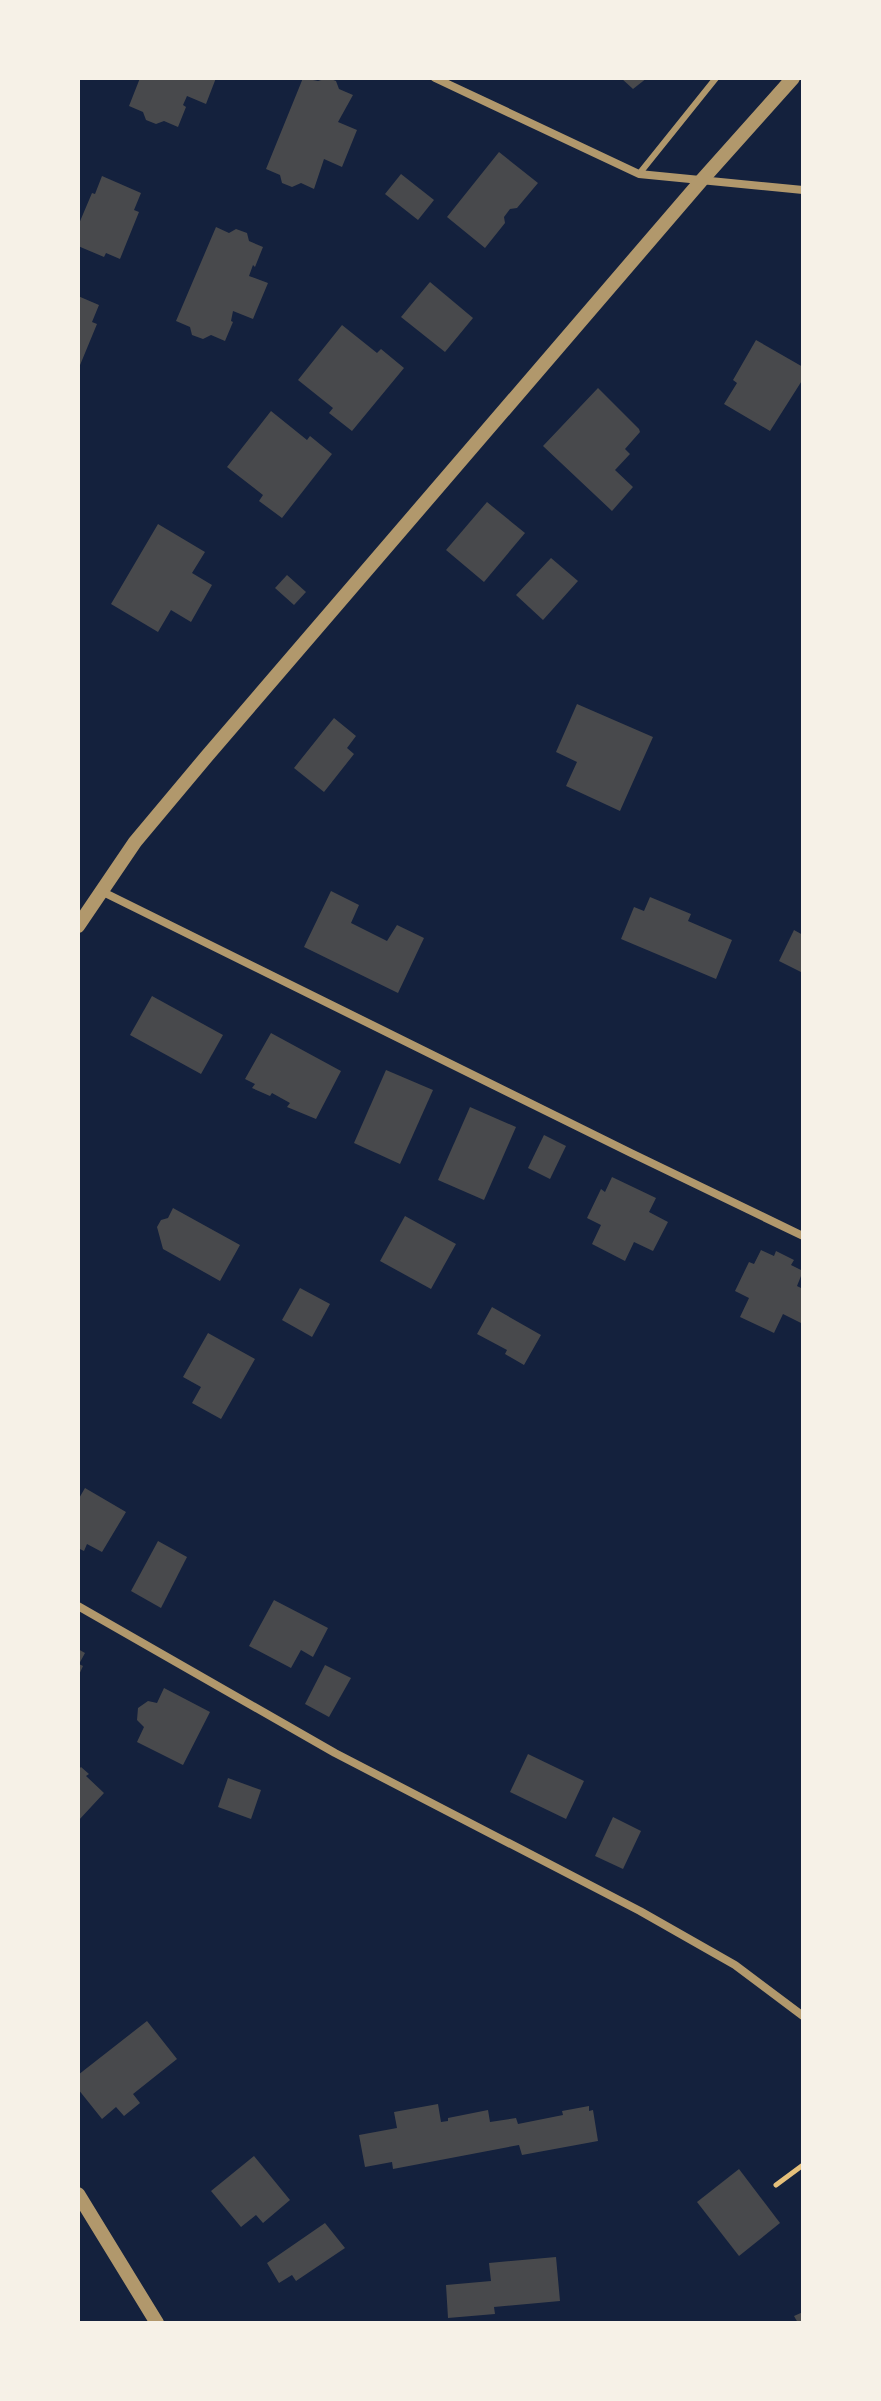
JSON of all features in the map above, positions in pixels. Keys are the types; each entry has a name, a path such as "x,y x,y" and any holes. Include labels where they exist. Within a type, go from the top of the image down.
{"street":[{"path":"435,78 639,174 803,190"},
{"path":"78,926 135,842 180,788 793,78"},
{"path":"100,890 803,1236"},
{"path":"78,1606 335,1753 735,1965 803,2016"},
{"path":"78,2194 157,2323"}],"lane":[{"path":"639,174 716,78"}],"path":[{"path":"776,2185 803,2165"}],"building":[{"path":"140,78 216,78 206,104 187,96 178,127 164,121 156,124 146,120 143,112 129,106"},
{"path":"303,78 318,81 328,78 336,81 339,89 353,95 338,122 357,130 342,167 324,159 314,189 301,183 292,187 282,183 280,175 266,169"},
{"path":"621,78 647,78 633,89"},
{"path":"499,152 538,183 517,208 510,209 504,217 505,223 485,248 447,217"},
{"path":"401,174 434,200 418,220 385,194"},
{"path":"102,176 141,193 134,210 139,212 120,259 106,253 104,257 78,246 78,226"},
{"path":"216,227 229,233 236,229 247,233 249,241 263,247 249,276 268,283 253,319 233,311 233,322 225,341 211,335 203,339 192,335 190,327 176,321"},
{"path":"430,282 473,318 445,352 401,317"},
{"path":"78,296 99,305 92,322 97,324 78,370"},
{"path":"342,325 377,353 381,349 404,368 352,431 329,413 333,408 298,380"},
{"path":"756,340 803,367 803,379 770,431 724,404 737,383 733,380"},
{"path":"598,388 640,432 625,449 630,454 615,470 633,487 612,511 543,446"},
{"path":"271,411 307,440 310,436 332,454 282,518 259,501 263,495 227,467"},
{"path":"487,502 525,533 484,582 446,550"},
{"path":"158,524 205,552 192,573 212,585 191,622 171,610 158,632 111,604"},
{"path":"551,558 578,581 543,620 516,595"},
{"path":"287,575 306,592 294,605 275,588"},
{"path":"577,704 653,737 620,811 566,786 577,762 556,752"},
{"path":"334,718 356,736 347,748 354,754 324,792 294,768"},
{"path":"331,891 359,905 351,923 387,941 397,925 424,938 398,993 304,947"},
{"path":"650,897 691,914 688,921 732,940 716,979 621,939 634,907 644,911"},
{"path":"794,930 803,935 803,973 779,961"},
{"path":"152,996 223,1035 201,1074 130,1035"},
{"path":"271,1033 341,1071 316,1119 287,1107 290,1103 272,1093 270,1096 252,1088 255,1084 245,1079"},
{"path":"386,1070 433,1090 400,1164 354,1143"},
{"path":"470,1107 516,1127 484,1200 438,1180"},
{"path":"544,1135 566,1146 550,1179 528,1168"},
{"path":"612,1177 656,1198 649,1212 668,1222 653,1251 634,1242 625,1261 592,1244 601,1225 587,1218 601,1189 605,1192"},
{"path":"173,1208 240,1245 220,1281 163,1249 157,1227 161,1220 168,1218"},
{"path":"405,1216 456,1244 431,1289 380,1261"},
{"path":"761,1250 774,1256 776,1251 794,1260 791,1265 803,1271 797,1286 803,1289 803,1319 801,1323 783,1314 774,1333 740,1317 749,1298 735,1291 749,1262 754,1264"},
{"path":"300,1288 330,1304 312,1337 282,1320"},
{"path":"492,1307 541,1335 524,1365 505,1354 507,1350 477,1334"},
{"path":"208,1333 255,1359 221,1419 192,1403 201,1387 183,1377"},
{"path":"85,1488 126,1512 102,1552 87,1544 84,1551 78,1548 78,1500"},
{"path":"158,1541 187,1557 161,1608 131,1591"},
{"path":"274,1600 328,1628 313,1657 301,1650 291,1668 249,1646"},
{"path":"78,1649 85,1653 79,1664 83,1666 78,1677"},
{"path":"325,1665 351,1678 329,1717 305,1704"},
{"path":"164,1688 210,1712 183,1765 137,1742 144,1727 137,1720 138,1708 148,1701 157,1703"},
{"path":"528,1754 584,1781 566,1819 510,1792"},
{"path":"81,1767 104,1793 78,1821 78,1770"},
{"path":"228,1778 261,1790 251,1819 218,1807"},
{"path":"613,1817 641,1831 623,1869 595,1856"},
{"path":"147,2021 177,2059 133,2094 140,2103 124,2116 116,2107 102,2119 78,2089 78,2075"},
{"path":"438,2104 441,2122 488,2110 490,2122 516,2118 518,2124 589,2106 589,2111 593,2110 598,2141 522,2155 519,2145 393,2169 392,2162 365,2167 359,2135 397,2128 394,2112"},
{"path":"254,2156 290,2200 263,2223 256,2215 241,2227 211,2191"},
{"path":"739,2169 780,2223 739,2256 697,2202"},
{"path":"325,2223 345,2248 296,2281 292,2275 279,2283 267,2263"},
{"path":"556,2257 560,2301 494,2307 495,2314 448,2318 446,2285 491,2281 489,2263"},
{"path":"803,2312 803,2323 798,2323 794,2316"}]}
